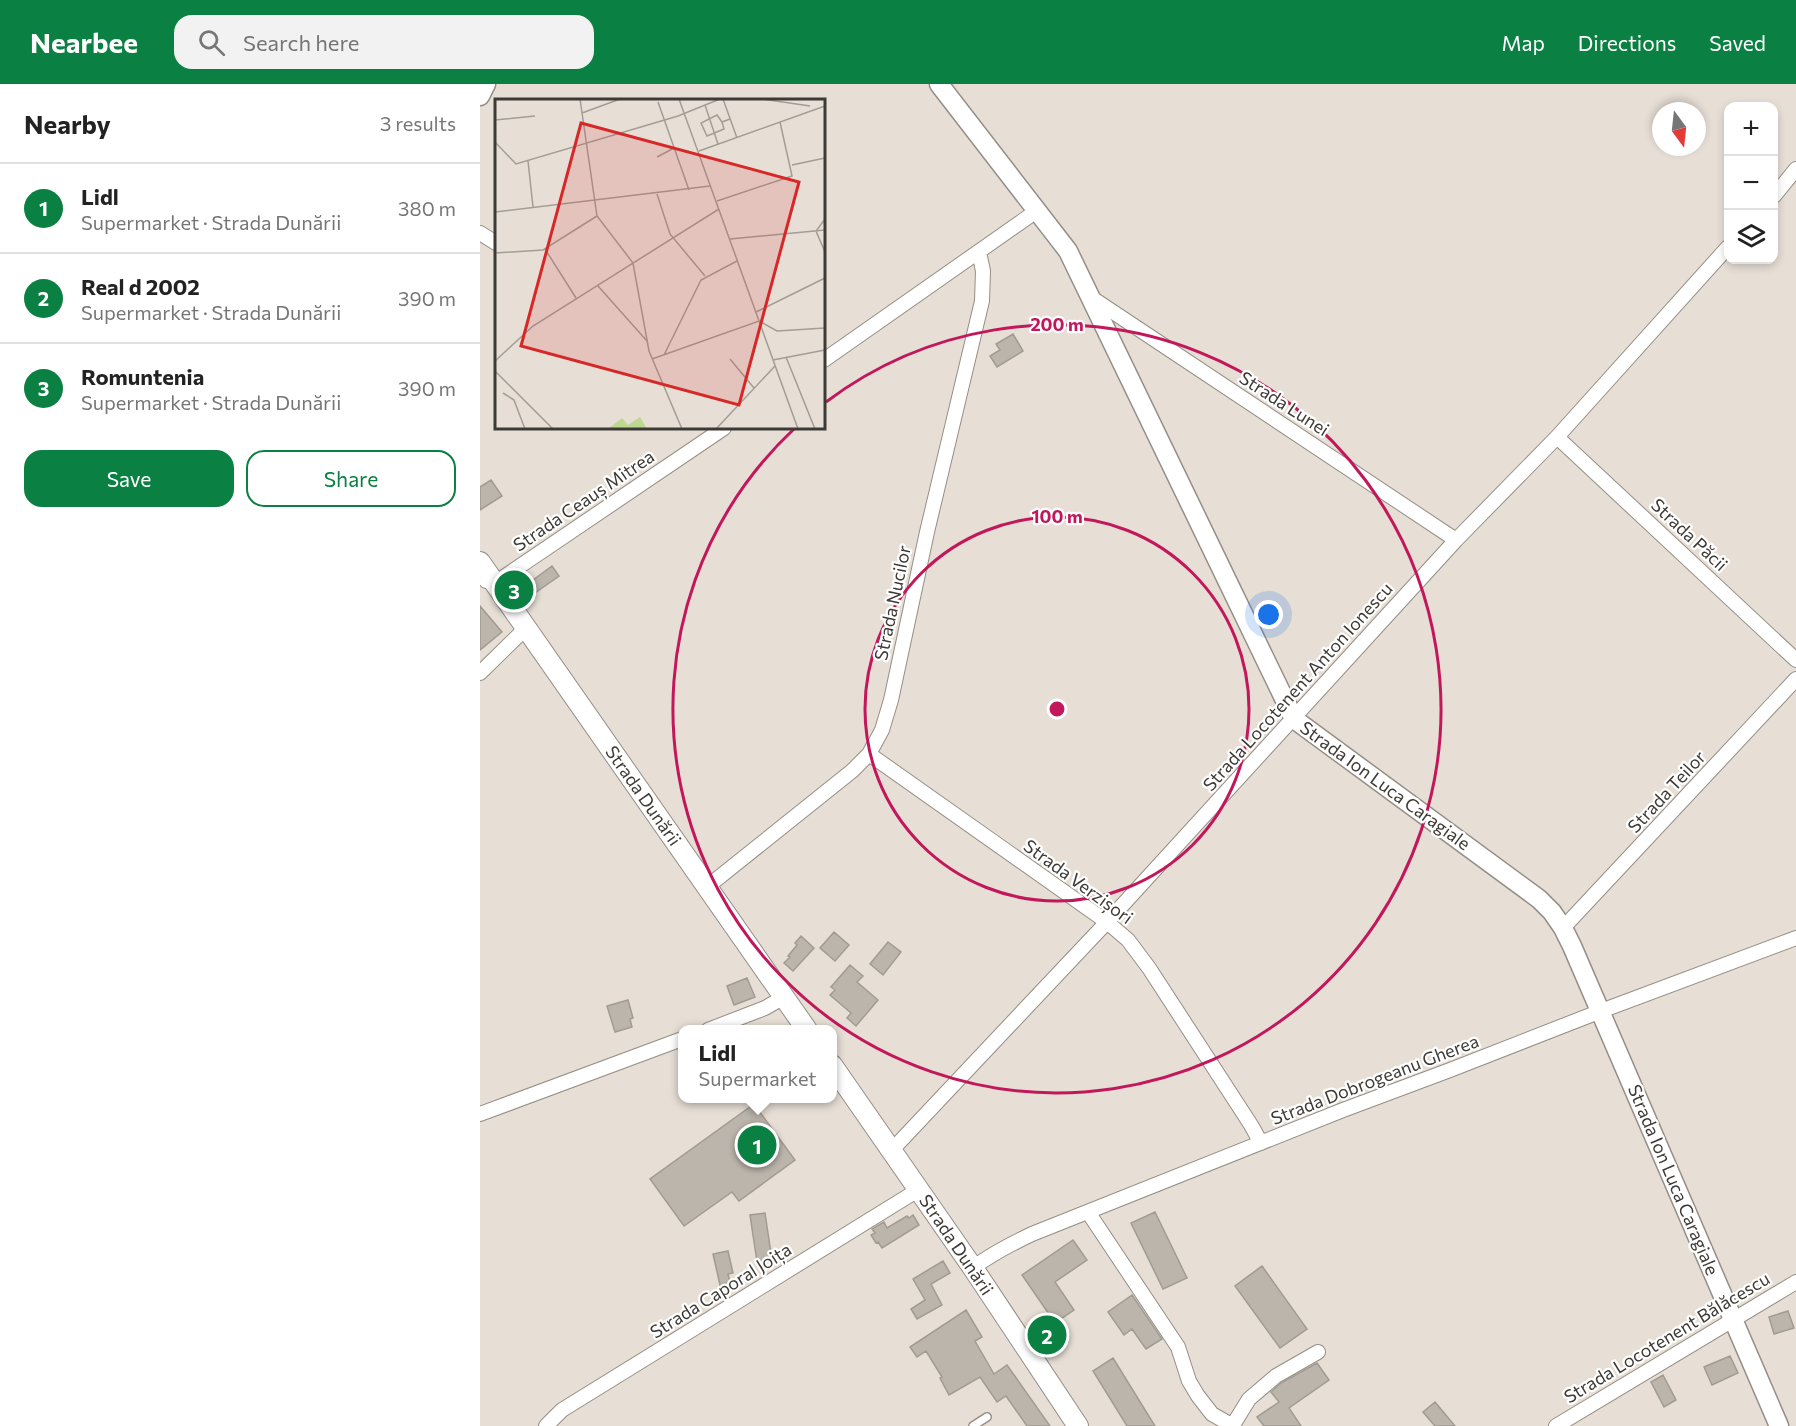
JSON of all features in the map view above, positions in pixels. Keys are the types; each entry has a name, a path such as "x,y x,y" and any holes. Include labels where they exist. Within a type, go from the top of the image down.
{"main road":[{"name":"Strada Dunării","path":"480,562 488,581 526,628 804,1025"},
{"name":"Strada Dunării","path":"837,1072 973,1268 1078,1426"}],"street":[{"path":"480,96 486,84"},
{"name":"Strada Ion Luca Caragiale","path":"939,84 1068,251 1294,718 1539,899 1563,928 1601,1011 1779,1426"},
{"path":"1778,190 1796,169"},
{"path":"825,359 1038,210"},
{"path":"480,233 495,242"},
{"name":"Strada Locotenent Anton Ionescu","path":"892,1150 1107,922 1456,540 1557,437 1724,251"},
{"name":"Strada Nucilor","path":"707,887 852,771 868,754 882,730 891,700 927,532 982,301 983,271 979,252"},
{"name":"Strada Lunei","path":"1092,298 1456,540"},
{"name":"Strada Ceauș Mitrea","path":"488,581 722,429"},
{"name":"Strada Păcii","path":"1557,437 1796,660"},
{"path":"480,673 526,628"},
{"name":"Strada Teilor","path":"1563,928 1796,679"},
{"name":"Strada Verzișori","path":"868,754 1107,922 1128,940 1149,968 1261,1143"},
{"name":"Strada Dobrogeanu Gherea","path":"973,1268 988,1256 1007,1246 1088,1212 1343,1110 1796,938"},
{"path":"719,1025 765,1008 784,997"},
{"path":"480,1114 678,1040"},
{"name":"Strada Caporal Joița","path":"546,1426 562,1410 918,1190"},
{"path":"1088,1212 1178,1347 1189,1381 1212,1414 1233,1425 1249,1399 1276,1376 1318,1352"},
{"name":"Strada Locotenent Bălăcescu","path":"1556,1426 1796,1282"}],"lane":[{"path":"973,1426 987,1417"}],"building":[{"path":"1013,334 1023,351 997,367 990,356 1000,350 996,344"},
{"path":"491,480 502,496 480,510 480,487"},
{"path":"552,566 559,576 532,595 525,586"},
{"path":"480,606 502,632 480,650"},
{"path":"834,932 849,945 835,961 820,948"},
{"path":"801,936 814,948 793,971 784,963 790,957 788,956"},
{"path":"888,942 901,952 883,975 870,964"},
{"path":"850,965 863,976 857,982 878,1000 856,1026 847,1018 851,1013 830,995 835,990 831,987"},
{"path":"747,978 755,997 734,1005 727,986"},
{"path":"628,1000 633,1018 630,1019 632,1027 615,1032 607,1006"},
{"path":"754,1104 795,1160 739,1201 732,1192 684,1226 650,1179"},
{"path":"1155,1212 1187,1278 1163,1289 1131,1223"},
{"path":"765,1213 772,1260 757,1262 750,1215"},
{"path":"913,1215 919,1225 882,1248 871,1235 875,1233 872,1229 884,1222 887,1228"},
{"path":"1073,1240 1087,1260 1055,1282 1074,1310 1055,1323 1022,1275"},
{"path":"728,1251 733,1273 728,1274 730,1282 720,1285 713,1254"},
{"path":"943,1261 950,1273 931,1284 942,1305 917,1319 911,1309 925,1300 913,1279"},
{"path":"1262,1266 1307,1329 1280,1348 1235,1286"},
{"path":"1132,1295 1162,1339 1146,1349 1132,1329 1124,1335 1108,1312"},
{"path":"966,1310 982,1337 975,1341 994,1374 1007,1365 1050,1426 1027,1426 1006,1396 997,1402 980,1377 949,1395 940,1378 942,1377 926,1351 917,1357 910,1347"},
{"path":"1788,1311 1794,1328 1774,1334 1769,1317"},
{"path":"1730,1356 1738,1373 1712,1385 1704,1367"},
{"path":"1113,1358 1155,1426 1127,1426 1093,1371"},
{"path":"1317,1363 1329,1380 1289,1408 1301,1426 1264,1426 1257,1417 1279,1402 1271,1392 1281,1383"},
{"path":"1663,1375 1676,1400 1664,1407 1651,1382"},
{"path":"1435,1402 1455,1426 1435,1426 1423,1412"}],"place":[{"name":"Romuntenia","path":"514,590"},
{"name":"Lidl","path":"757,1145"},
{"name":"Real d 2002","path":"1047,1335"}]}
